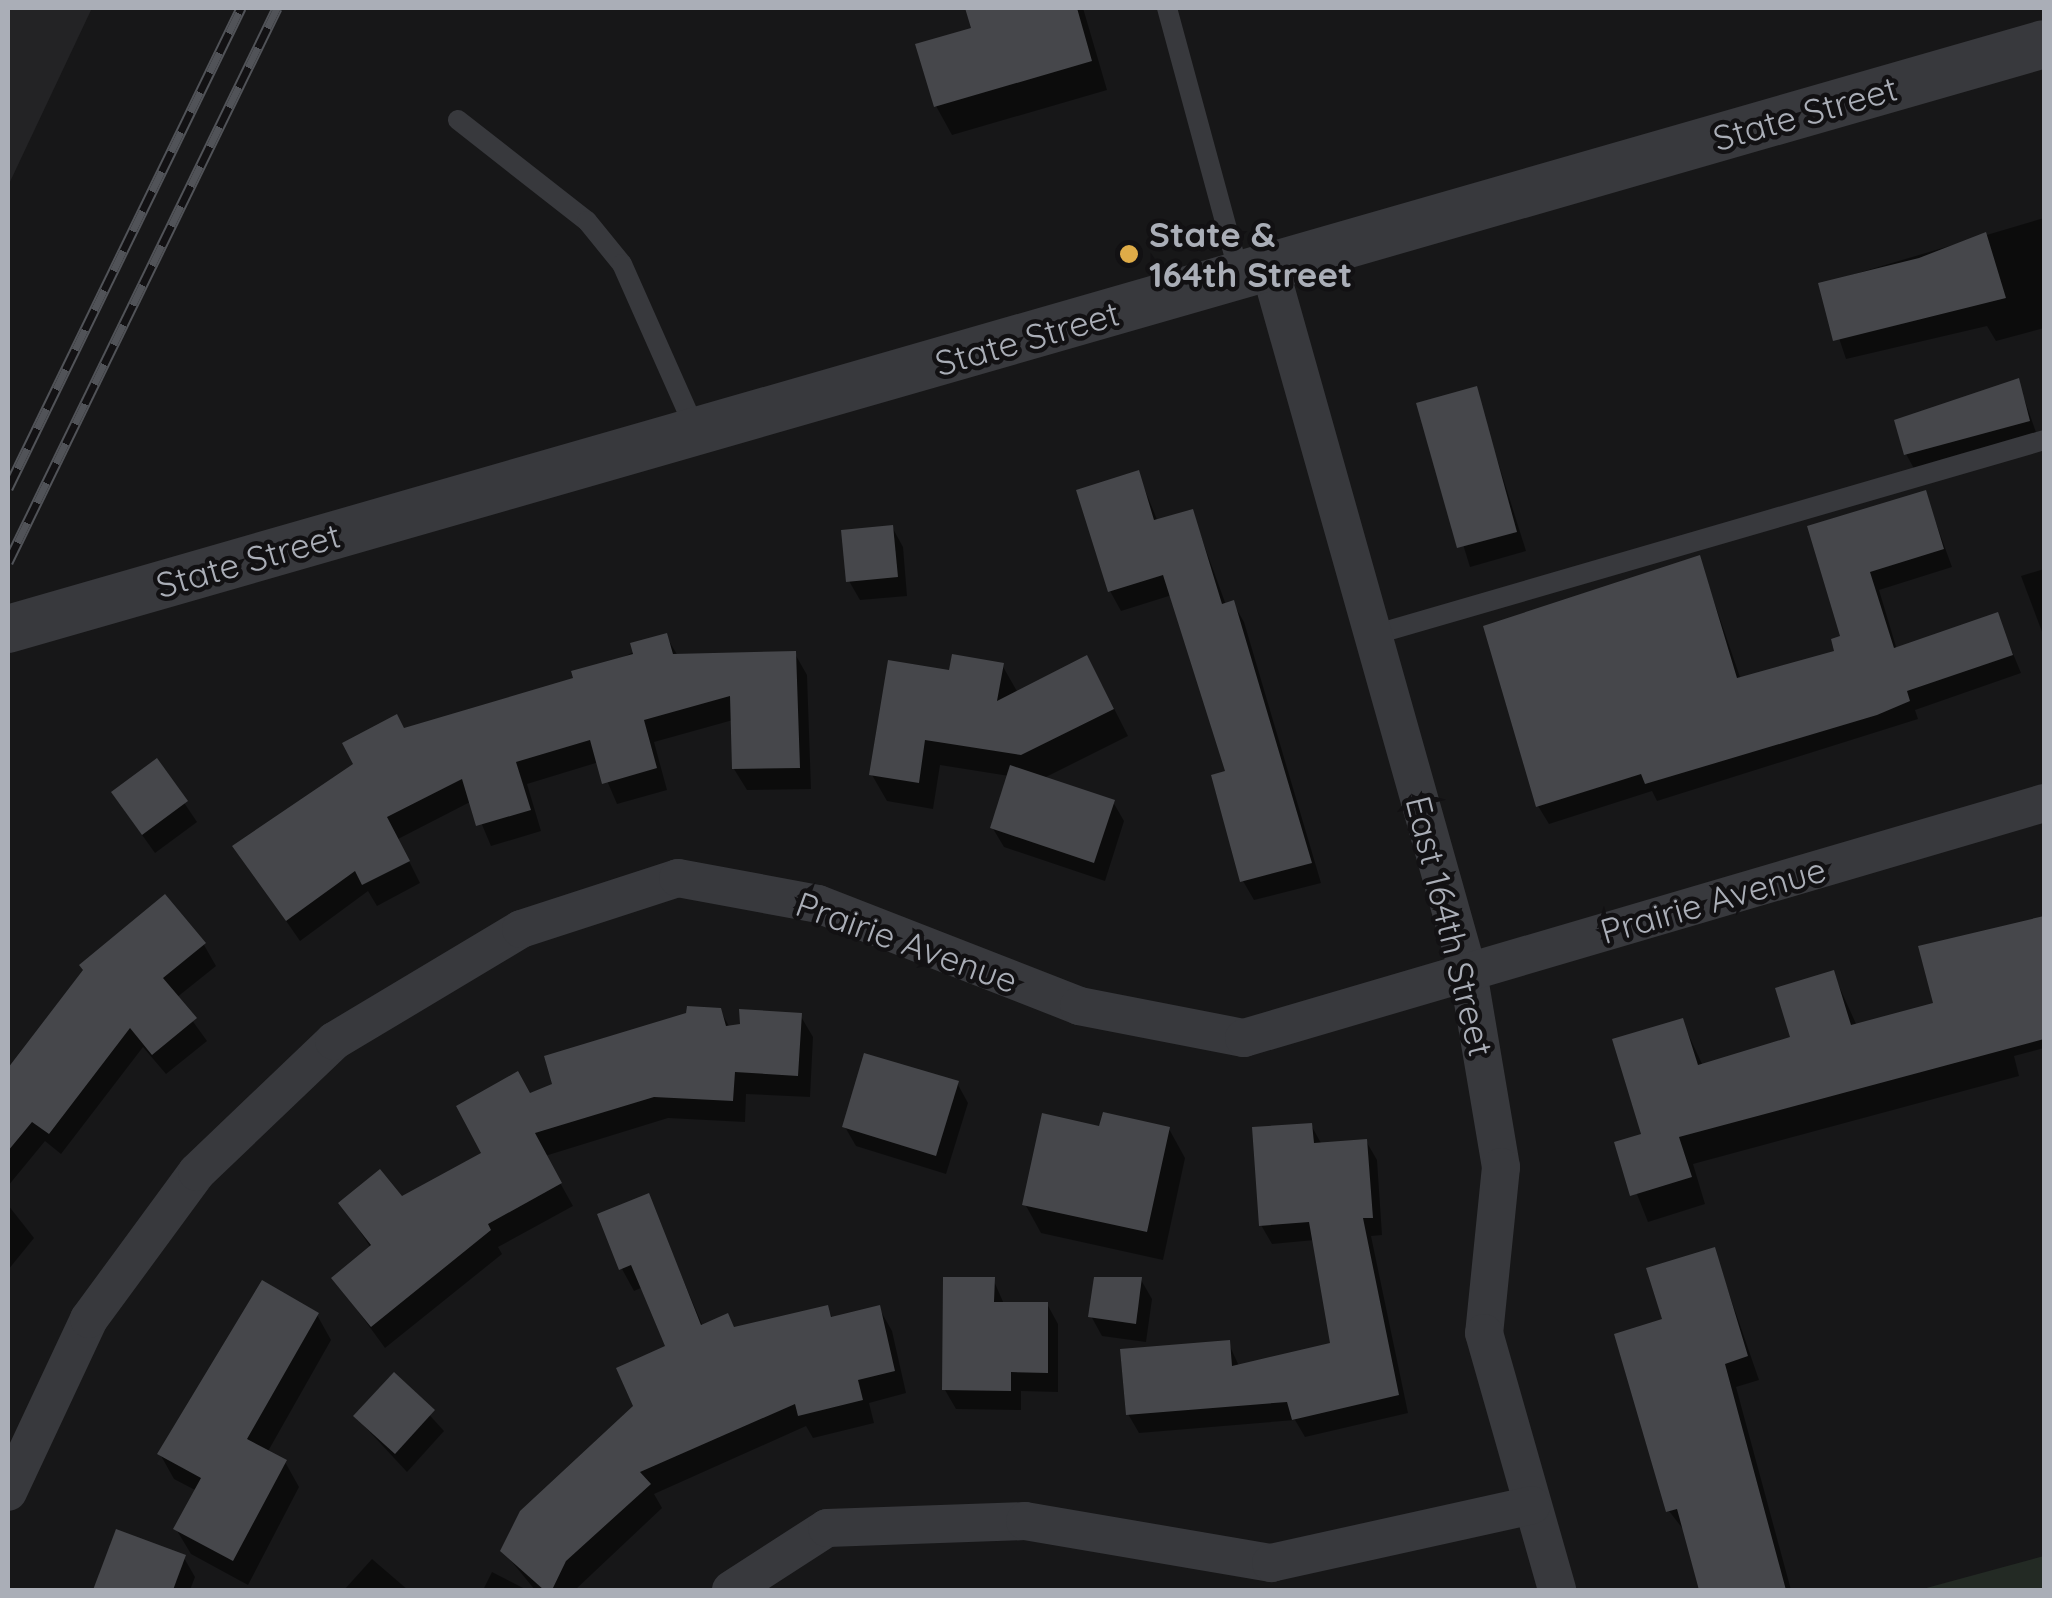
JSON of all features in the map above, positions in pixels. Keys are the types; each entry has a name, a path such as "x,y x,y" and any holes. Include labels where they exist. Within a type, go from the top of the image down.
{"street":[{"name":"State Street","path":"8,629 2044,44"},
{"name":"East 164th Street","path":"1255,273 1374,635 1468,972 1501,1166 1484,1333 1556,1590"},
{"name":"Prairie Avenue","path":"8,1492 89,1319 198,1172 334,1041 521,928 678,878 818,904 1079,1006 1244,1038 2044,803"},
{"path":"731,1590 827,1528 1025,1521 1271,1563 1532,1504"}],"lane":[{"path":"1167,8 1255,273"},
{"path":"458,120 587,221 622,264 697,432"},
{"path":"1374,635 2044,440"}],"shaded area":[{"path":"8,8 92,8 8,186"},
{"path":"2044,1556 2044,1590 1919,1590"}],"building":[{"path":"965,8 1077,8 1092,61 934,107 915,44 971,28"},
{"path":"1986,232 2006,298 1833,341 1818,283 1919,258"},
{"path":"2019,378 2030,421 1904,455 1894,420"},
{"path":"1477,386 1517,532 1457,548 1416,403"},
{"path":"1139,470 1154,520 1193,509 1222,604 1234,600 1312,863 1240,882 1211,775 1225,771 1163,575 1108,592 1076,490"},
{"path":"1926,490 1944,549 1870,572 1894,648 1998,612 2013,655 1907,691 1910,701 1877,715 1645,784 1641,774 1536,807 1483,626 1700,555 1737,678 1834,651 1831,639 1840,636 1807,526"},
{"path":"893,525 898,577 846,582 841,530"},
{"path":"667,633 673,654 796,651 800,768 732,769 730,696 644,720 657,768 602,784 590,740 516,762 531,810 476,826 462,779 387,817 410,861 362,885 355,871 286,921 232,846 353,764 342,743 397,714 404,728 573,678 571,671 633,654 630,643"},
{"path":"952,654 1004,663 997,701 1087,655 1114,709 1021,755 925,740 919,783 869,775 888,660 949,670"},
{"path":"157,758 188,801 142,835 111,792"},
{"path":"1010,765 1115,800 1094,863 990,828"},
{"path":"165,894 206,943 163,978 197,1018 152,1055 130,1028 49,1134 32,1122 8,1151 8,1068 83,970 79,965"},
{"path":"2044,916 2044,1039 1679,1137 1692,1177 1630,1196 1614,1142 1641,1134 1612,1039 1683,1018 1698,1065 1790,1037 1775,988 1834,970 1851,1025 1933,1003 1918,946"},
{"path":"687,1006 721,1008 726,1026 740,1024 739,1009 802,1013 798,1076 735,1072 733,1101 654,1097 535,1133 562,1183 488,1224 491,1230 371,1327 331,1278 371,1245 338,1203 380,1169 402,1196 481,1153 456,1106 518,1071 530,1093 552,1084 544,1056 686,1013"},
{"path":"864,1053 959,1081 936,1156 842,1127"},
{"path":"1103,1112 1170,1127 1147,1232 1022,1205 1042,1113 1099,1126"},
{"path":"1312,1123 1314,1143 1367,1139 1373,1218 1363,1218 1399,1395 1292,1420 1287,1402 1126,1415 1120,1349 1230,1340 1232,1366 1330,1343 1309,1222 1259,1226 1252,1127"},
{"path":"649,1193 701,1325 728,1313 734,1327 828,1305 831,1317 880,1305 895,1371 858,1380 863,1400 798,1416 795,1404 640,1472 651,1484 566,1561 552,1590 544,1590 500,1551 520,1511 633,1406 616,1368 665,1346 631,1265 619,1270 597,1214"},
{"path":"1715,1247 1748,1356 1725,1364 1786,1590 1699,1590 1677,1509 1666,1512 1614,1334 1662,1319 1646,1268"},
{"path":"943,1277 995,1277 994,1302 1048,1302 1048,1373 1011,1372 1011,1391 942,1390"},
{"path":"1094,1277 1142,1277 1136,1324 1088,1317"},
{"path":"262,1280 319,1313 247,1439 287,1460 233,1561 173,1529 201,1478 157,1454"},
{"path":"394,1372 435,1410 395,1454 353,1416"},
{"path":"116,1529 186,1555 173,1590 93,1590"}],"railway":[{"path":"8,488 241,8"},
{"path":"8,562 277,8"}],"place":[{"name":"State & 164th Street","path":"1129,254"}]}
